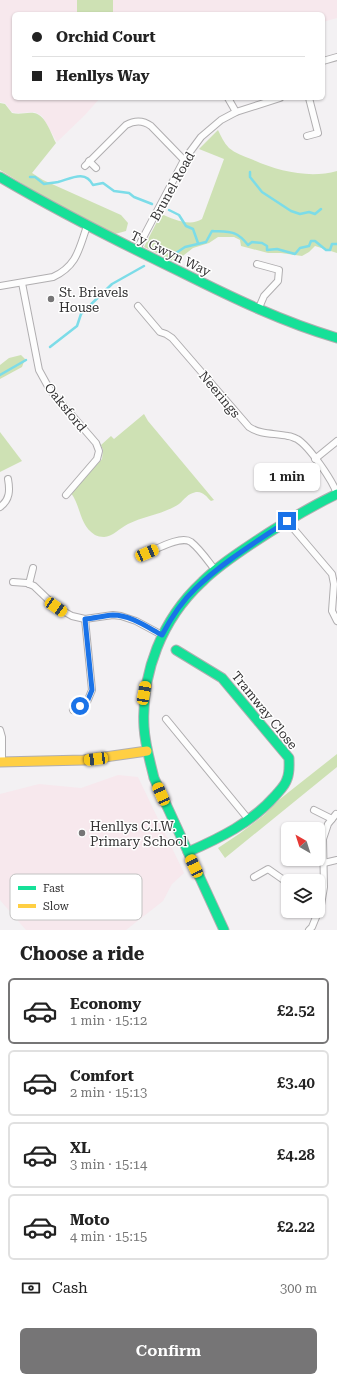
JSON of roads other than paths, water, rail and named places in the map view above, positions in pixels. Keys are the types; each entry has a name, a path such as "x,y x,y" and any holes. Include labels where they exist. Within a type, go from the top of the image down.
{"street":[{"path":"325,60 337,57"},
{"path":"229,100 236,112"},
{"name":"Brunel Road","path":"136,251 184,160 192,148 221,120 236,112 274,100"},
{"path":"307,136 318,133 310,100"},
{"path":"96,168 87,163 126,125 132,122 145,122 151,126 184,160"},
{"name":"Ty Gwyn Way","path":"0,177 32,197 87,226 258,310 299,326 337,338"},
{"path":"0,286 53,277 66,269 77,256 87,226"},
{"path":"257,264 279,270 278,281 264,296 258,310"},
{"name":"Oaksford","path":"22,283 39,370 50,390 96,443 99,451 97,459 66,495"},
{"name":"Neerings","path":"138,306 160,332 172,338 248,427 256,432 288,436 303,444 331,481 337,494"},
{"path":"315,459 337,441"},
{"path":"0,507 4,504 10,490 8,479"},
{"path":"224,930 155,779 147,751 144,728 144,693 147,675 155,650 162,635 186,598 195,588 215,570 287,521 337,494"},
{"path":"287,521 332,574 334,584 332,611 337,620"},
{"path":"147,553 184,539 190,541 215,570"},
{"path":"29,584 33,568"},
{"path":"13,582 34,586 50,602 64,612 85,619 113,615 120,616 136,621 162,635"},
{"path":"73,710 87,702 92,690 85,619"},
{"name":"Tramway Close","path":"176,650 222,678 289,758 289,774 285,784 270,803 250,820 225,836 188,852"},
{"path":"166,719 250,820"},
{"path":"0,730 2,737 1,762 84,760 147,751"},
{"path":"314,810 334,816 328,824 325,836"},
{"path":"325,863 337,860"},
{"path":"254,877 268,870 281,878"},
{"path":"309,930 312,927 315,918"}],"waterway":[{"path":"250,172 250,177 262,192 291,211 300,214 309,212 315,214 321,209"},
{"path":"30,177 35,177 44,184 82,176 90,180 93,185 103,183 114,191 129,193 134,197 152,204"},
{"path":"169,210 179,215 186,226 193,229 198,243"},
{"path":"170,257 185,247 206,242 212,231 236,234 248,245 252,242 262,243 267,246 267,250 277,249 295,254 300,248 309,246 311,241 315,241 326,250 330,250 332,244 337,244"},
{"path":"50,347 77,326 81,314 112,284 144,266"},
{"path":"0,375 26,360"}],"place":[{"name":"St. Briavels House","path":"51,299"},
{"name":"Henllys C.I.W. Primary School","path":"82,833"}]}
